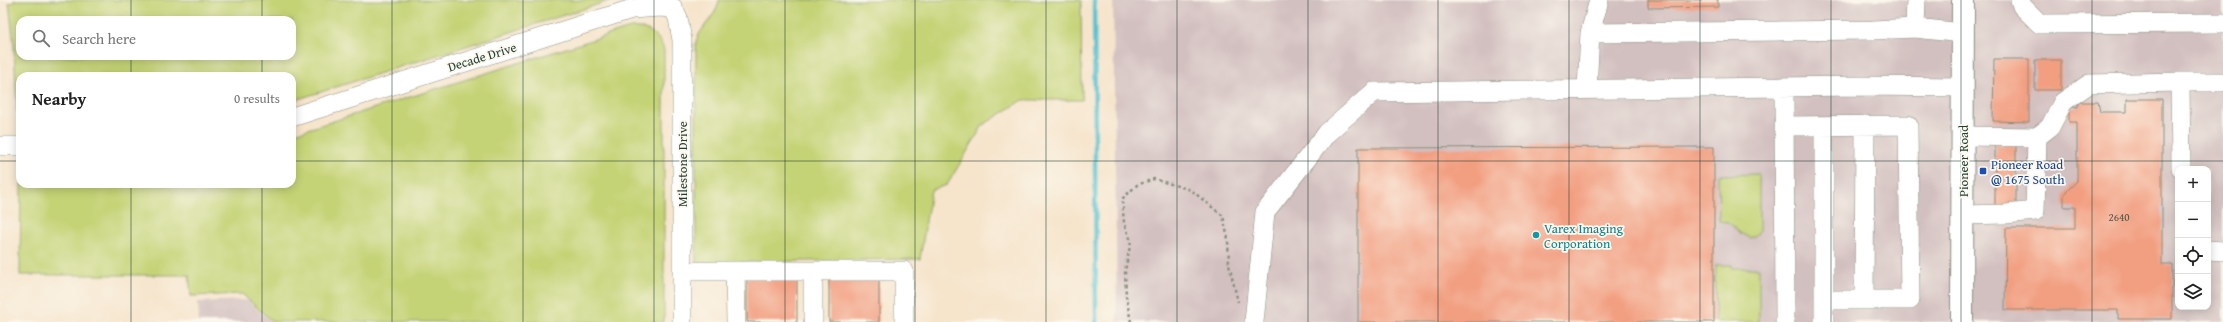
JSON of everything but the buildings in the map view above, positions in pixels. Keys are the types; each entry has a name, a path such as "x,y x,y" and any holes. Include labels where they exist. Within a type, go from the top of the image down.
{"main road":[{"name":"Pioneer Road","path":"1962,322 1963,0"}],"street":[{"path":"1587,89 1590,33 1599,0"},
{"path":"1915,28 1916,0"},
{"path":"2020,0 2022,6 2040,24 2223,23"},
{"name":"Decade Drive","path":"296,116 632,9 659,7 673,8"},
{"name":"Milestone Drive","path":"673,8 680,23 682,40 682,322"},
{"path":"1590,33 1872,30 1915,28 1963,33"},
{"path":"2180,82 2181,166"},
{"path":"1963,136 2036,137 2050,128 2063,102 2089,84 2223,82"},
{"path":"1784,87 1785,322"},
{"path":"1254,322 1265,212 1327,133 1374,92 1784,87 1963,88"},
{"path":"1864,300 1865,125"},
{"path":"1785,126 1908,125 1910,300 1824,300"},
{"path":"1824,126 1824,322"},
{"path":"1963,214 2006,214 2035,211 2036,137"},
{"path":"0,146 16,146"},
{"path":"2211,250 2223,251"},
{"path":"682,271 904,271 904,322"},
{"path":"735,271 736,322"},
{"path":"813,271 813,322"}],"path":[{"path":"1131,322 1126,296 1125,271 1131,241 1124,223 1122,199 1137,185 1154,179 1191,190 1223,216 1228,240 1229,265 1239,308"}],"shaded area":[{"path":"1113,0 2223,0 2223,322 1117,322"},
{"path":"247,300 271,322 199,322 198,302"}],"green space":[{"path":"14,0 612,0 296,100 296,72 16,72 16,89 14,46 9,3 14,2"},
{"path":"719,0 1081,0 1082,100 1023,100 983,125 947,185 931,190 920,259 696,263 696,41 698,35 716,10"},
{"path":"630,28 642,28 652,32 662,44 664,50 664,322 273,322 242,294 191,296 189,275 20,275 21,188 296,188 296,133"},
{"path":"1759,174 1759,231 1756,235 1750,238 1740,233 1728,222 1719,221 1718,175"},
{"path":"1716,265 1732,265 1732,268 1759,268 1759,322 1715,322"}],"waterway":[{"path":"1094,0 1096,322"}],"place":[{"name":"Pioneer Road @ 1675 South","path":"1983,171"},
{"name":"Varex Imaging Corporation","path":"1536,235"}]}
